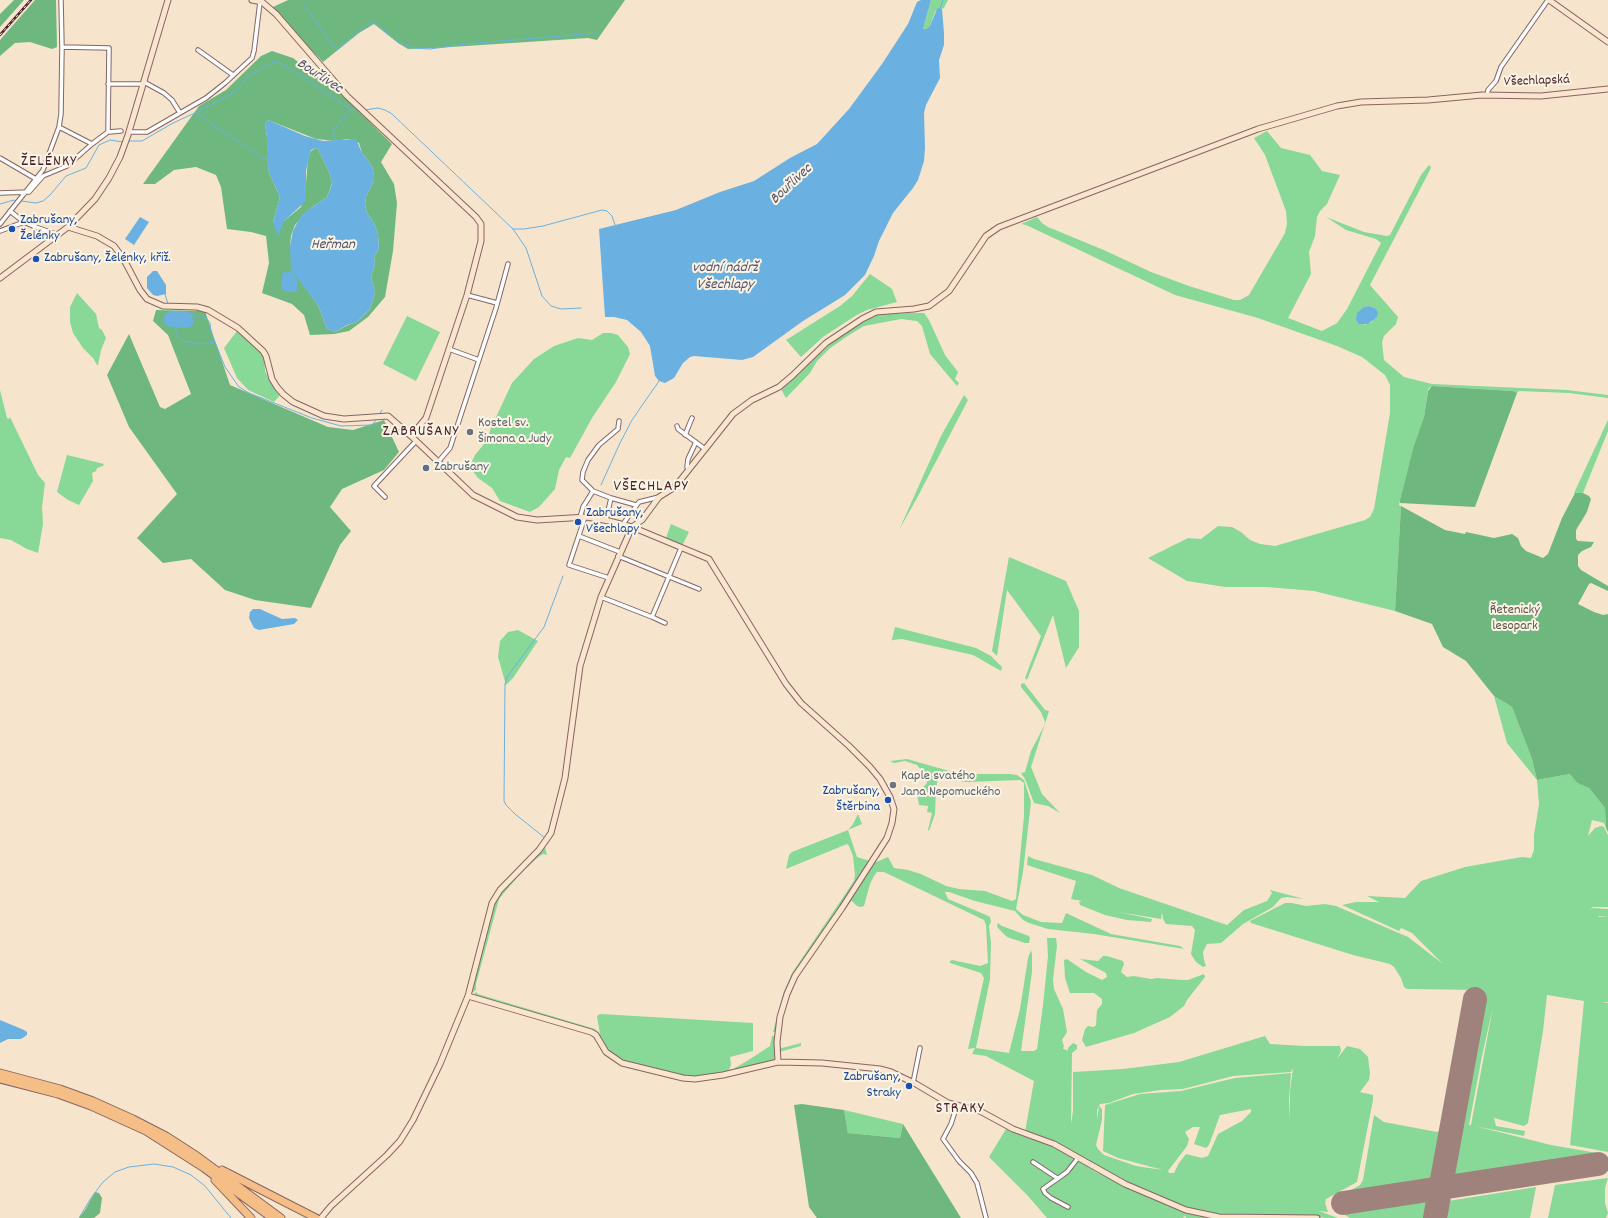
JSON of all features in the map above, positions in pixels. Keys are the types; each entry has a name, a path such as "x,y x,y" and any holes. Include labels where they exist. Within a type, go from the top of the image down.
{"highway":[{"path":"0,1073 60,1089 113,1109 166,1136 202,1159 281,1218"},
{"path":"0,1079 58,1094 110,1114 157,1138 204,1168 272,1218"},
{"path":"202,1159 316,1218"},
{"path":"204,1168 251,1218"}],"street":[{"path":"0,224 43,170 59,127 61,114 61,0"},
{"path":"0,278 58,235 85,210 102,190 124,148 129,134 168,0"},
{"path":"252,0 260,2 276,14 347,96 476,217 480,224 481,241 467,295 426,418 411,436"},
{"path":"1487,95 1488,90 1496,81 1501,67 1548,0 1608,42"},
{"path":"129,134 147,132 216,92 252,58 255,33 259,18 260,2"},
{"path":"62,47 109,48 108,132"},
{"path":"198,50 233,75"},
{"path":"108,84 144,83 164,93 172,100 180,113"},
{"name":"Všechlapská","path":"659,497 675,487 733,414 752,400 779,386 792,376 826,343 862,319 876,312 914,310 929,306 949,291 986,236 999,227 1258,129 1337,106 1361,102 1428,100 1487,95 1541,96 1608,89"},
{"path":"59,127 92,144"},
{"path":"0,193 29,192 43,176 67,166 108,132 121,131"},
{"path":"0,158 36,179"},
{"path":"10,210 24,222 58,235"},
{"path":"0,231 24,222"},
{"path":"68,226 97,236 114,246 123,258 140,290 147,299 163,306 208,310 238,328 263,351 266,356 272,379 283,394 293,402 324,416 344,419 388,416 473,495 517,517 537,520 582,518 606,520 632,527 709,559 786,684 801,703 849,746 880,779 890,797 894,809 892,823 886,838 842,908 795,976 787,994 780,1017 778,1062"},
{"path":"438,462 450,448 497,303 508,264"},
{"path":"467,295 497,303"},
{"path":"449,349 479,360"},
{"path":"685,434 692,418"},
{"path":"619,421 618,429 599,445 588,460 583,472 582,480 593,491 636,505"},
{"path":"677,426 678,429 705,449"},
{"path":"385,497 374,486 416,441"},
{"path":"689,470 687,467 688,459 696,442"},
{"path":"593,491 583,507 580,536 569,564 609,578"},
{"path":"623,524 636,505 646,500 659,497"},
{"path":"320,1218 400,1141 440,1064 468,996 492,903 500,890 540,850 551,833 565,778 580,666 601,597 632,527 642,520 659,497"},
{"path":"606,520 611,498"},
{"path":"580,536 669,577 699,589"},
{"path":"652,617 681,548"},
{"path":"601,597 665,623"},
{"path":"468,996 591,1032 596,1035 606,1052 618,1061 626,1065 683,1078 695,1079 723,1075 778,1062 822,1063 880,1069 891,1072 948,1103 980,1111 1013,1129 1054,1144 1125,1184 1186,1210 1219,1217 1317,1218"},
{"path":"913,1083 920,1048"},
{"path":"957,1105 951,1124 943,1139 959,1161 971,1173 977,1183 986,1218"},
{"path":"1068,1207 1054,1200 1043,1191 1044,1186 1067,1172 1078,1158"},
{"path":"1033,1162 1057,1178"}],"green space":[{"path":"14,0 24,0 0,27 0,14"},
{"path":"35,0 56,0 57,47 52,49 30,42 15,43 0,56 0,40"},
{"path":"288,0 625,0 597,40 588,38 408,49 374,24 359,33 323,62 274,11 273,7"},
{"path":"931,0 948,0 944,8 939,8 935,12 930,26 923,29"},
{"path":"272,51 293,58 343,96 392,144 381,162 394,184 397,203 393,251 385,297 368,317 349,331 334,334 310,335 304,315 292,304 262,293 269,263 266,236 251,232 227,229 221,187 216,175 196,167 174,170 155,184 143,184 199,106 226,90 261,56","holes":["268,120 316,139 335,141 348,139 359,143 362,153 372,166 374,175 374,180 366,197 365,204 367,213 374,223 378,234 379,249 374,257 375,264 371,277 375,293 370,309 357,322 335,332 327,329 318,305 298,278 290,246 291,236 295,225 311,208 327,197 332,183 330,174 318,149 316,148 311,151 308,159 306,183 301,207 284,221 273,222 280,197 269,173 265,124"]},
{"path":"1267,131 1281,148 1310,155 1322,171 1340,175 1327,204 1320,211 1317,217 1315,236 1309,252 1311,274 1288,318 1322,331 1337,323 1347,309 1381,243 1376,239 1346,230 1326,217 1364,232 1387,236 1390,235 1421,175 1429,165 1431,167 1430,170 1370,285 1398,317 1396,324 1384,336 1382,342 1384,360 1404,377 1432,384 1567,390 1608,395 1608,398 1569,393 1519,391 1517,393 1513,391 1432,386 1428,389 1424,417 1413,448 1399,505 1401,506 1395,611 1314,591 1267,587 1225,587 1187,581 1148,558 1188,538 1201,539 1218,526 1232,527 1241,532 1250,540 1260,544 1275,546 1365,520 1370,517 1374,509 1390,413 1390,385 1385,375 1362,357 1337,346 1258,318 1175,295 1021,224 1037,217 1048,227 1106,251 1151,272 1189,286 1234,300 1240,300 1249,295 1285,233 1287,224 1286,211 1265,155 1254,138","holes":["1369,306 1375,308 1372,322 1364,325 1364,307"]},
{"path":"870,274 892,289 897,302 867,310 855,316 823,337 801,357 786,340 840,306 852,296"},
{"path":"77,293 96,314 99,328 102,330 106,338 101,350 98,365 83,348 73,333 70,322 70,307"},
{"path":"156,310 205,311 230,385 328,427 353,430 384,420 399,452 384,470 342,489 330,507 351,531 340,545 311,608 255,600 225,590 191,559 163,563 137,538 177,494 129,427 107,375 129,334 160,407 165,409 191,394 168,335 153,321"},
{"path":"924,313 929,320 945,355 958,372 955,379 959,383 957,386 930,354 922,326 917,321 901,319 864,326 846,337 829,349 817,361 810,373 786,398 781,389 837,338 857,324 879,314"},
{"path":"407,316 440,332 416,381 383,364"},
{"path":"237,331 262,353 264,357 265,371 269,380 280,395 274,402 248,390 237,378 224,348"},
{"path":"603,333 618,335 628,347 630,354 616,382 592,418 570,458 566,457 559,470 555,489 539,507 530,512 500,501 492,488 478,478 470,465 475,455 489,438 490,430 512,383 534,359 554,346 578,338 592,340"},
{"path":"1432,386 1513,391 1517,393 1475,507 1400,503 1413,448 1424,417 1428,391"},
{"path":"0,390 7,418 9,419 10,417 38,475 45,483 42,507 43,524 38,553 11,540 0,538"},
{"path":"964,395 968,400 899,530 941,436"},
{"path":"1608,420 1608,431 1583,493 1574,493"},
{"path":"67,455 104,464 92,473 93,481 79,505 68,500 57,492"},
{"name":"Řetenický lesopark","path":"1575,493 1583,493 1591,499 1587,512 1576,530 1576,539 1578,541 1594,542 1591,547 1582,551 1578,555 1578,566 1581,570 1608,586 1608,591 1591,583 1589,584 1578,604 1603,615 1608,614 1608,832 1606,828 1605,808 1589,788 1577,783 1570,774 1537,780 1532,759 1512,707 1494,696 1466,661 1443,647 1432,624 1395,611 1401,506 1445,530 1465,534 1466,532 1494,538 1512,534 1518,538 1521,546 1526,551 1543,558 1548,554 1562,518"},
{"path":"671,524 689,532 683,544 681,545 666,538"},
{"path":"1009,557 1066,581 1079,611 1079,647 1066,668 1053,615 1027,680 1025,678 1041,636 1007,590 997,656 992,651"},
{"path":"895,627 976,648 991,656 1002,667 1001,671 973,655 902,639 892,640 891,643"},
{"path":"518,630 538,641 513,678 506,685 498,657 500,641 508,632"},
{"path":"1024,683 1045,710 1049,711 1031,767 1042,794 1060,813 1048,806 1034,803 1025,779 1021,773 1025,772 1031,751 1045,722 1041,712 1021,687 1021,684"},
{"path":"1494,696 1512,707 1532,759 1537,780 1507,743"},
{"path":"907,759 960,774 1017,775 1024,780 1031,802 1023,872 1016,909 1023,915 1041,922 1062,923 1066,913 1111,934 1180,946 1184,949 1094,934 1048,929 1023,920 1015,911 945,892 948,899 990,917 991,922 989,926 991,943 990,979 976,1048 1009,1053 1020,1009 1028,958 1031,950 1032,972 1021,1051 1034,1051 1037,1049 1048,956 1047,938 1056,938 1057,946 1053,979 1054,989 1063,1009 1067,1032 1062,1040 1064,1046 1063,1049 1068,1051 1068,1048 1073,1043 1077,1045 1077,1049 1072,1053 1071,1124 1073,1111 1073,1072 1123,1069 1179,1062 1265,1036 1270,1044 1340,1046 1341,1051 1337,1059 1347,1046 1360,1049 1368,1057 1370,1073 1369,1080 1360,1092 1373,1095 1373,1100 1357,1182 1326,1199 1325,1203 1328,1212 1319,1211 1338,1218 1325,1218 1309,1215 1220,1215 1193,1210 1126,1183 1063,1146 1025,1132 1034,1081 986,1056 972,1054 975,1048 968,1049 984,978 981,973 950,963 952,960 980,966 988,963 986,925 984,920 884,872 877,872 874,876 870,884 864,906 857,906 852,901 800,972 874,863 888,857 894,868 921,874 946,886 959,889 985,891 1012,901 1016,899 1024,816 1024,783 1020,780 967,782 938,778 935,814 929,831 932,813 927,812 928,806 919,805 917,794 927,783 926,776 917,765 905,761 894,763 890,761","holes":["1293,1068 1290,1091 1290,1120 1289,1099 1291,1073 1235,1078 1181,1091 1140,1094 1105,1105 1103,1151 1118,1158 1163,1170 1136,1166 1104,1155 1098,1149 1096,1145 1102,1120 1102,1109 1099,1106 1100,1104 1109,1103 1133,1094 1183,1089 1233,1076 1291,1072","1251,1109 1251,1112 1242,1121 1218,1134 1208,1156 1202,1158 1186,1154 1174,1173 1169,1173 1168,1171 1187,1146 1189,1139 1185,1132 1193,1127 1200,1127 1194,1144 1206,1148 1209,1145 1220,1115"]},
{"path":"1570,774 1577,783 1589,788 1605,808 1606,828 1604,823 1592,820 1588,836 1595,828 1601,826 1604,827 1608,835 1608,907 1593,907 1589,910 1593,908 1608,909 1608,916 1608,1002 1602,1002 1608,1003 1608,1152 1570,1145 1584,1001 1547,995 1543,1031 1528,1123 1524,1126 1494,1118 1496,1126 1525,1131 1524,1136 1475,1126 1551,1145 1603,1154 1451,1177 1466,1099 1483,989 1407,989 1404,987 1401,978 1394,967 1390,964 1353,955 1251,923 1250,921 1285,903 1306,906 1325,904 1336,906 1408,937 1443,964 1412,933 1401,928 1399,931 1342,905 1356,902 1379,902 1367,896 1405,898 1421,881 1465,867 1522,857 1531,858 1534,850 1534,835 1539,804 1537,780","holes":["1493,1007 1471,1125 1469,1125"]},
{"path":"858,814 862,824 848,830 853,824"},
{"path":"848,830 857,857 870,861 792,978 777,1032 773,1032 783,994 792,973 854,881 855,875 853,856 847,844 786,869 789,855 792,852"},
{"path":"545,847 547,855 543,854 537,858 519,875 499,899 476,984 476,990 471,993 496,900 505,887"},
{"path":"1028,856 1092,875 1119,888 1227,925 1244,910 1267,901 1272,893 1270,890 1304,899 1287,897 1281,898 1273,907 1243,924 1221,943 1207,944 1203,952 1206,966 1203,967 1196,962 1191,954 1195,930 1192,926 1166,924 1163,919 1162,912 1161,919 1118,912 1152,919 1151,922 1127,920 1105,915 1080,905 1079,902 1082,901 1071,899 1076,881 1027,865"},
{"path":"998,923 1002,926 1029,936 1029,943 1007,937 998,928"},
{"path":"1103,956 1123,961 1124,964 1121,972 1127,977 1134,976 1151,979 1188,980 1204,974 1205,977 1184,1006 1170,1017 1134,1033 1086,1047 1082,1040 1085,1029 1088,1026 1094,1027 1096,1025 1097,1010 1102,1004 1102,999 1094,993 1070,993 1065,978 1064,960 1067,959 1086,972 1102,980 1107,977 1106,973 1080,959 1098,961"},
{"path":"799,974 785,1007 781,1026 780,1047 782,1048 801,1043 801,1046 779,1052 780,1030 783,1011 795,980"},
{"path":"476,992 478,994 595,1029 600,1034 597,1017 601,1014 753,1023 753,1051 730,1057 731,1065 729,1070 747,1061 770,1046 772,1036 777,1035 774,1061 735,1072 689,1078 626,1063 609,1053 596,1034 473,995"},
{"path":"802,1104 844,1110 848,1133 900,1138 903,1124 961,1218 817,1218 809,1207 794,1105"},
{"path":"844,1110 903,1124 900,1138 848,1133"},
{"path":"1374,1115 1384,1122 1437,1132 1441,1130 1446,1117 1436,1180 1346,1193 1360,1185 1363,1180"},
{"path":"1006,1129 1054,1146 1096,1172 1148,1197 1191,1214 1213,1218 1186,1218 1186,1216 1182,1218 1047,1218 1028,1196 989,1157"},
{"path":"1608,1178 1605,1188 1605,1203 1608,1213 1606,1218 1548,1218 1555,1185"},
{"path":"1536,1187 1530,1218 1445,1218 1448,1201"},
{"path":"95,1192 99,1193 102,1198 100,1213 94,1218 79,1218 85,1210"},
{"path":"1432,1199 1428,1218 1350,1218 1340,1212"}],"water":[{"name":"vodní nádrž Všechlapy","path":"921,0 931,0 923,29 930,26 937,9 939,8 942,9 944,33 944,45 939,60 940,78 926,105 924,113 924,161 918,180 893,213 879,241 865,275 845,295 803,321 753,357 742,360 694,356 690,357 683,363 674,378 665,383 659,381 655,376 650,346 641,332 627,320 614,317 605,317 599,229 676,210 720,192 754,181 790,158 817,144 849,109 882,64 908,24 917,2"},
{"name":"Heřman","path":"268,120 305,136 323,141 356,139 362,153 372,166 374,180 366,197 365,204 367,213 374,223 378,234 379,249 374,257 375,264 371,277 375,293 370,309 357,322 347,325 335,332 327,329 318,305 291,270 290,246 293,231 299,219 304,213 327,197 332,184 330,174 318,149 316,148 311,150 306,171 305,202 284,221 278,236 273,222 280,197 269,173 265,124"},
{"path":"140,217 149,222 134,245 125,239"},
{"path":"153,271 157,271 166,285 166,294 157,296 153,295 147,288 147,277"},
{"path":"287,271 292,272 297,280 296,292 286,292 282,289 282,274"},
{"path":"1369,306 1375,308 1378,312 1377,317 1368,324 1359,324 1356,320 1357,313 1364,307"},
{"path":"171,311 187,312 192,314 194,324 190,327 183,328 167,326 164,323 165,314"},
{"path":"253,609 260,609 282,619 295,618 298,620 294,624 259,630 254,628 249,618 250,612"},
{"path":"0,1020 24,1030 27,1032 27,1035 21,1039 8,1039 0,1043"}],"waterway":[{"path":"940,9 943,0"},
{"path":"303,4 336,49 373,21 399,43 414,48 430,49 466,44 597,33"},
{"name":"Bouřlivec","path":"129,141 142,141 173,123 235,92 246,79 273,62 283,64 350,109 358,110"},
{"name":"Bouřlivec","path":"365,110 378,108 392,114 513,229 526,248 542,296 551,306 561,309 581,308"},
{"path":"336,140 333,134 335,128 350,110"},
{"path":"198,113 215,127 250,149 261,158 268,158"},
{"name":"Bouřlivec","path":"21,201 36,203 43,201 66,176 86,168 99,145 110,140 123,142"},
{"name":"Bouřlivec","path":"0,204 14,200 17,201"},
{"path":"513,229 543,226 602,210 607,211 612,216 615,225"},
{"path":"165,294 168,304"},
{"path":"192,314 207,319 210,323 211,332 215,342"},
{"path":"175,328 178,337 182,341 201,344 215,342 225,367 239,387 249,393 312,418 341,426 372,425 377,419"},
{"path":"601,485 632,420 659,381"},
{"path":"379,415 382,410"},
{"path":"545,838 515,814 504,801 505,684 507,677 544,627 563,576"},
{"path":"79,1218 103,1182 115,1172 129,1167 154,1164 173,1167 191,1175 205,1186 231,1218"}],"runway":[{"path":"1435,1218 1475,999"},
{"path":"1343,1203 1598,1164"}],"railway":[{"path":"0,35 31,0"}],"place":[{"name":"Zabrušany, Želénky","path":"12,229"},
{"name":"Zabrušany, Želénky, křiž.","path":"36,259"},
{"name":"Kostel sv. Šimona a Judy","path":"470,432"},
{"name":"Zabrušany","path":"426,468"},
{"name":"Zabrušany, Všechlapy","path":"578,522"},
{"name":"Kaple svatého Jana Nepomuckého","path":"893,785"},
{"name":"Zabrušany, Štěrbina","path":"888,800"},
{"name":"Zabrušany, Straky","path":"909,1086"}],"district":[{"name":"ŽELÉNKY","path":"49,163"},
{"name":"ZABRUŠANY","path":"421,433"},
{"name":"VŠECHLAPY","path":"651,488"},
{"name":"STRAKY","path":"960,1110"}]}
